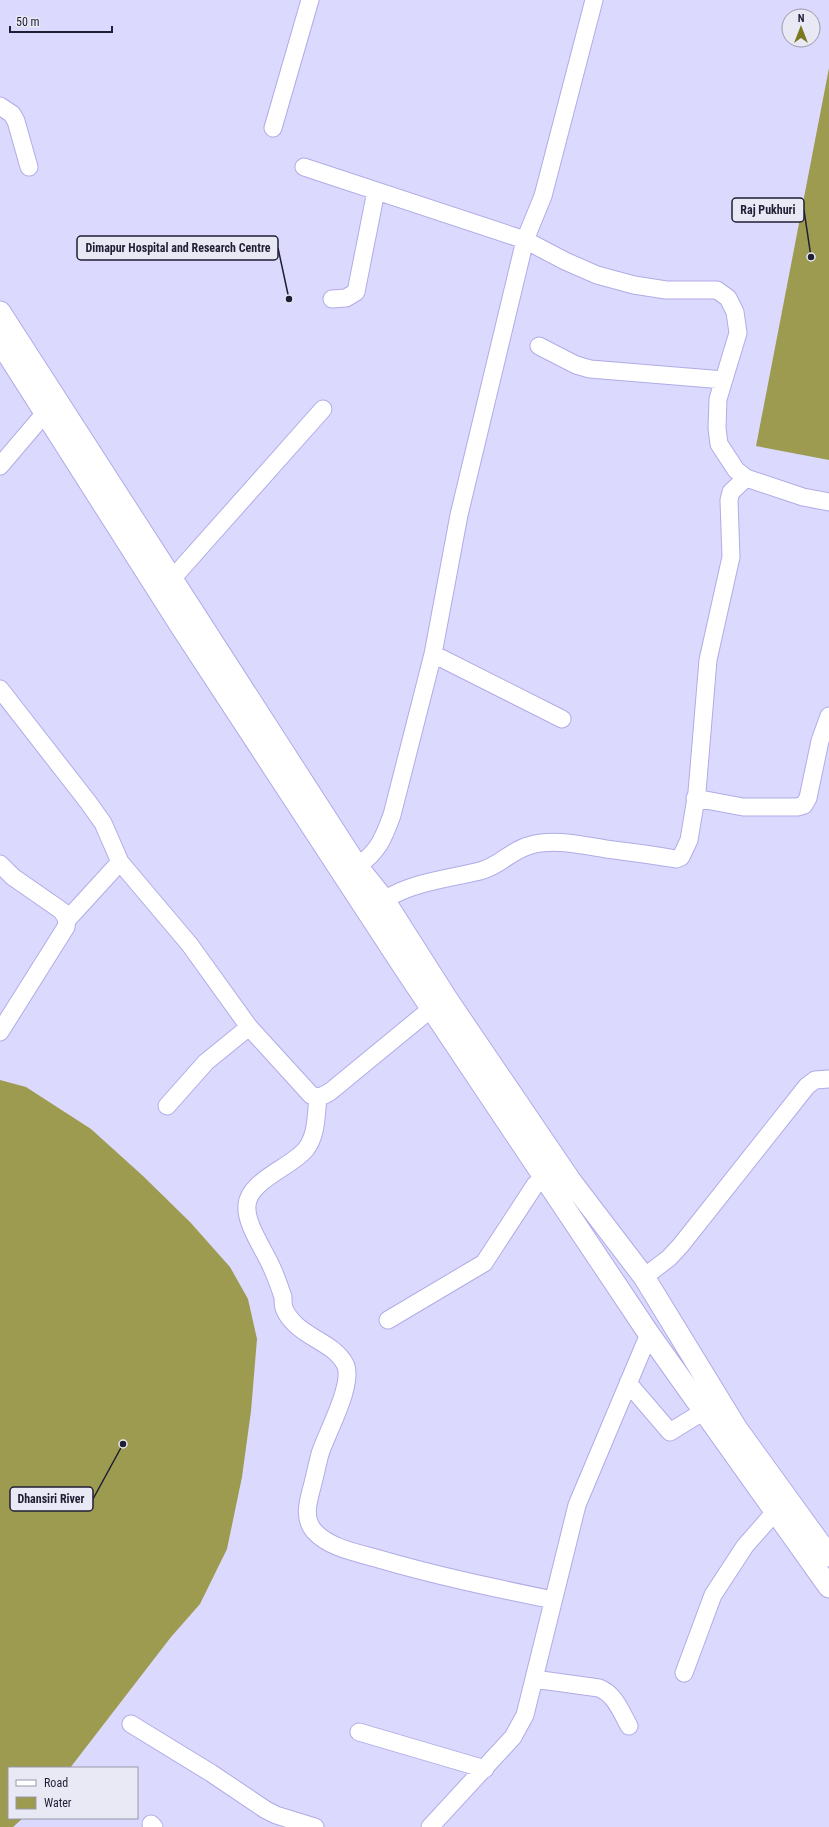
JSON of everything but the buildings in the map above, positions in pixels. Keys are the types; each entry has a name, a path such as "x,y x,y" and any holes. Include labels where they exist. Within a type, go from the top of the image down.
{"main road":[{"path":"0,312 357,866 384,900 447,999 570,1180 644,1277 737,1429 829,1556"},
{"path":"0,342 182,628 649,1334 829,1587"}],"street":[{"path":"273,128 310,0"},
{"path":"357,866 367,860 383,840 392,815 433,654 459,515 525,240 543,196 594,0"},
{"path":"0,106 12,114 16,121 29,167"},
{"path":"304,168 525,240 565,261 597,274 627,283 666,290 716,290 728,298 735,312 738,333 718,400 717,428 719,444 736,470 746,478 803,497 829,502"},
{"path":"332,300 346,298 356,292 376,191"},
{"path":"539,346 576,365 590,369 724,380"},
{"path":"172,579 323,409"},
{"path":"0,466 45,413"},
{"path":"384,900 398,891 415,885 484,870 500,863 518,850 536,844 563,842 676,859 682,857 689,840 695,798 708,660 731,557 731,492 746,478"},
{"path":"433,654 562,719"},
{"path":"0,689 103,823 120,862 190,945 249,1027 311,1095 318,1097 324,1096 331,1092 432,1008"},
{"path":"695,798 743,807 797,807 804,805 808,798 820,741 829,716"},
{"path":"0,1032 66,927 67,920 120,862"},
{"path":"0,864 13,877 62,911 67,920"},
{"path":"167,1106 206,1062 249,1027"},
{"path":"644,1277 668,1258 681,1245 807,1086 815,1080 829,1079"},
{"path":"318,1097 314,1133 306,1149 288,1164 259,1184 250,1195 247,1206 249,1218 272,1268 282,1296 284,1308 289,1317 296,1325 338,1354 346,1366 346,1379 343,1398 320,1454 308,1504 308,1521 314,1531 325,1541 357,1553 429,1574 554,1600"},
{"path":"388,1320 484,1263 533,1188 545,1177"},
{"path":"430,1827 485,1769 516,1732 525,1714 577,1505 649,1334"},
{"path":"628,1383 670,1432 704,1411"},
{"path":"684,1673 713,1595 745,1546 775,1512"},
{"path":"534,1679 605,1690 611,1695 628,1726"},
{"path":"131,1724 212,1773 266,1810 276,1815 315,1827"},
{"path":"359,1732 485,1769"}],"water":[{"path":"829,68 829,460 756,446"},
{"path":"0,1080 26,1087 91,1129 143,1176 190,1222 230,1267 248,1299 257,1339 251,1411 242,1477 227,1549 200,1604 171,1637 71,1767 8,1767 8,1819 22,1819 13,1827 0,1827"}],"place":[{"name":"Raj Pukhuri","path":"811,257"},
{"name":"Dimapur Hospital and Research Centre","path":"289,299"},
{"name":"Dhansiri River","path":"123,1444"}]}
